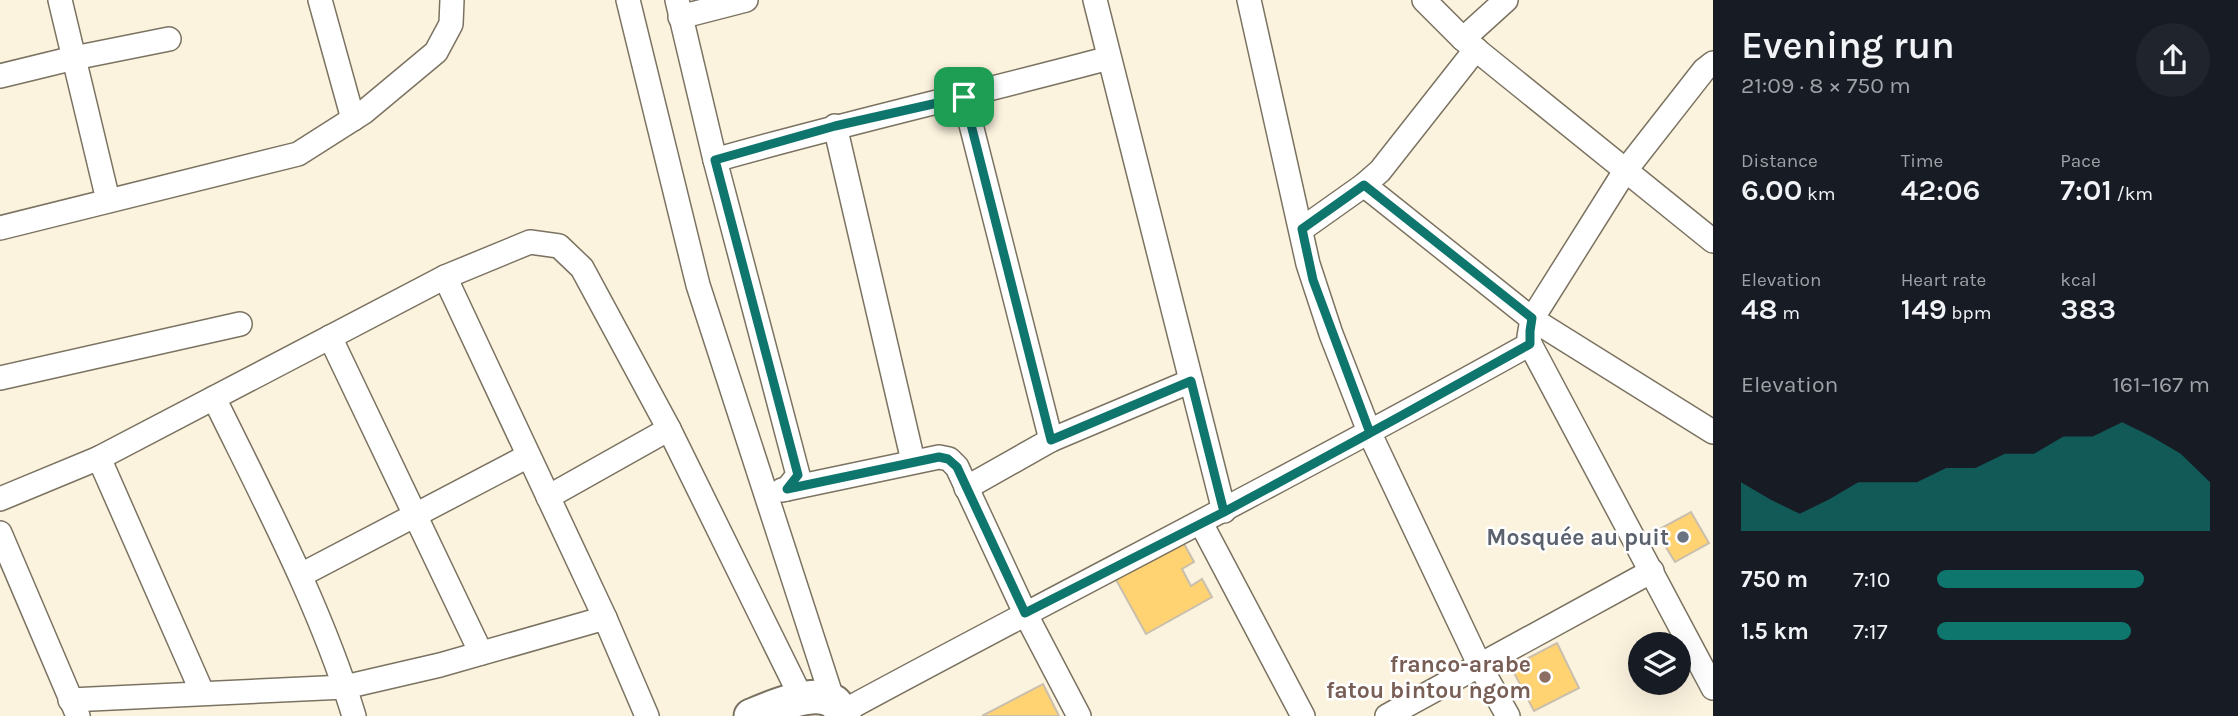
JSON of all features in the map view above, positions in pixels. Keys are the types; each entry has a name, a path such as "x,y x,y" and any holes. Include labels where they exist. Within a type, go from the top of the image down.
{"street":[{"path":"60,0 108,200"},
{"path":"320,0 352,119"},
{"path":"0,228 298,154 352,119 436,52 451,24 452,0"},
{"path":"628,0 698,285 777,491 830,707"},
{"path":"746,0 678,8 798,475 777,491"},
{"path":"1095,0 1224,512"},
{"path":"1249,0 1313,280 1370,433 1480,666 1508,716"},
{"path":"1424,0 1470,44 1713,242"},
{"path":"1302,229 1380,171 1470,44 1506,0"},
{"path":"0,76 169,39"},
{"path":"715,160 835,126 964,97 1109,58"},
{"path":"1713,63 1704,70 1625,171 1532,318 1530,331 1530,344 1713,688"},
{"path":"964,97 1051,440"},
{"path":"835,126 913,461"},
{"path":"1364,185 1532,318 1713,432"},
{"path":"0,499 99,458 445,277 530,242 559,246 582,268 669,429 830,707"},
{"path":"445,277 605,618 647,716"},
{"path":"0,378 240,324"},
{"path":"330,337 481,653"},
{"path":"751,716 830,707 1025,613 1224,512 1530,344"},
{"path":"966,488 1051,440 1191,381"},
{"path":"214,398 302,575 354,716"},
{"path":"548,497 669,429"},
{"path":"302,575 528,456"},
{"path":"777,491 913,461 939,457 948,459 957,467 1025,613 1079,716"},
{"path":"99,458 202,692"},
{"path":"1201,523 1303,716"},
{"path":"0,533 74,708 202,692 345,687 605,618"},
{"path":"1387,716 1652,570"}],"building":[{"name":"Mosquée au puit","path":"1691,512 1709,543 1675,562 1656,531"},
{"path":"1182,540 1194,562 1182,569 1191,586 1202,579 1212,597 1146,634 1115,578"},
{"name":"franco-arabe fatou bintou ngom","path":"1557,643 1579,688 1534,711 1511,667"},
{"path":"1043,684 1059,716 982,716"}],"place":[{"name":"Mosquée au puit","path":"1683,537"},
{"name":"franco-arabe fatou bintou ngom","path":"1545,677"}],"route":[{"path":"964,97 835,126 715,160 798,475 787,489 913,461 939,457 948,459 957,467 1025,613 1224,512 1370,433 1331,334 1308,264 1302,229 1364,185 1532,318 1530,344 1370,433 1297,472 1224,512 1191,381 1051,440 964,97"}]}
